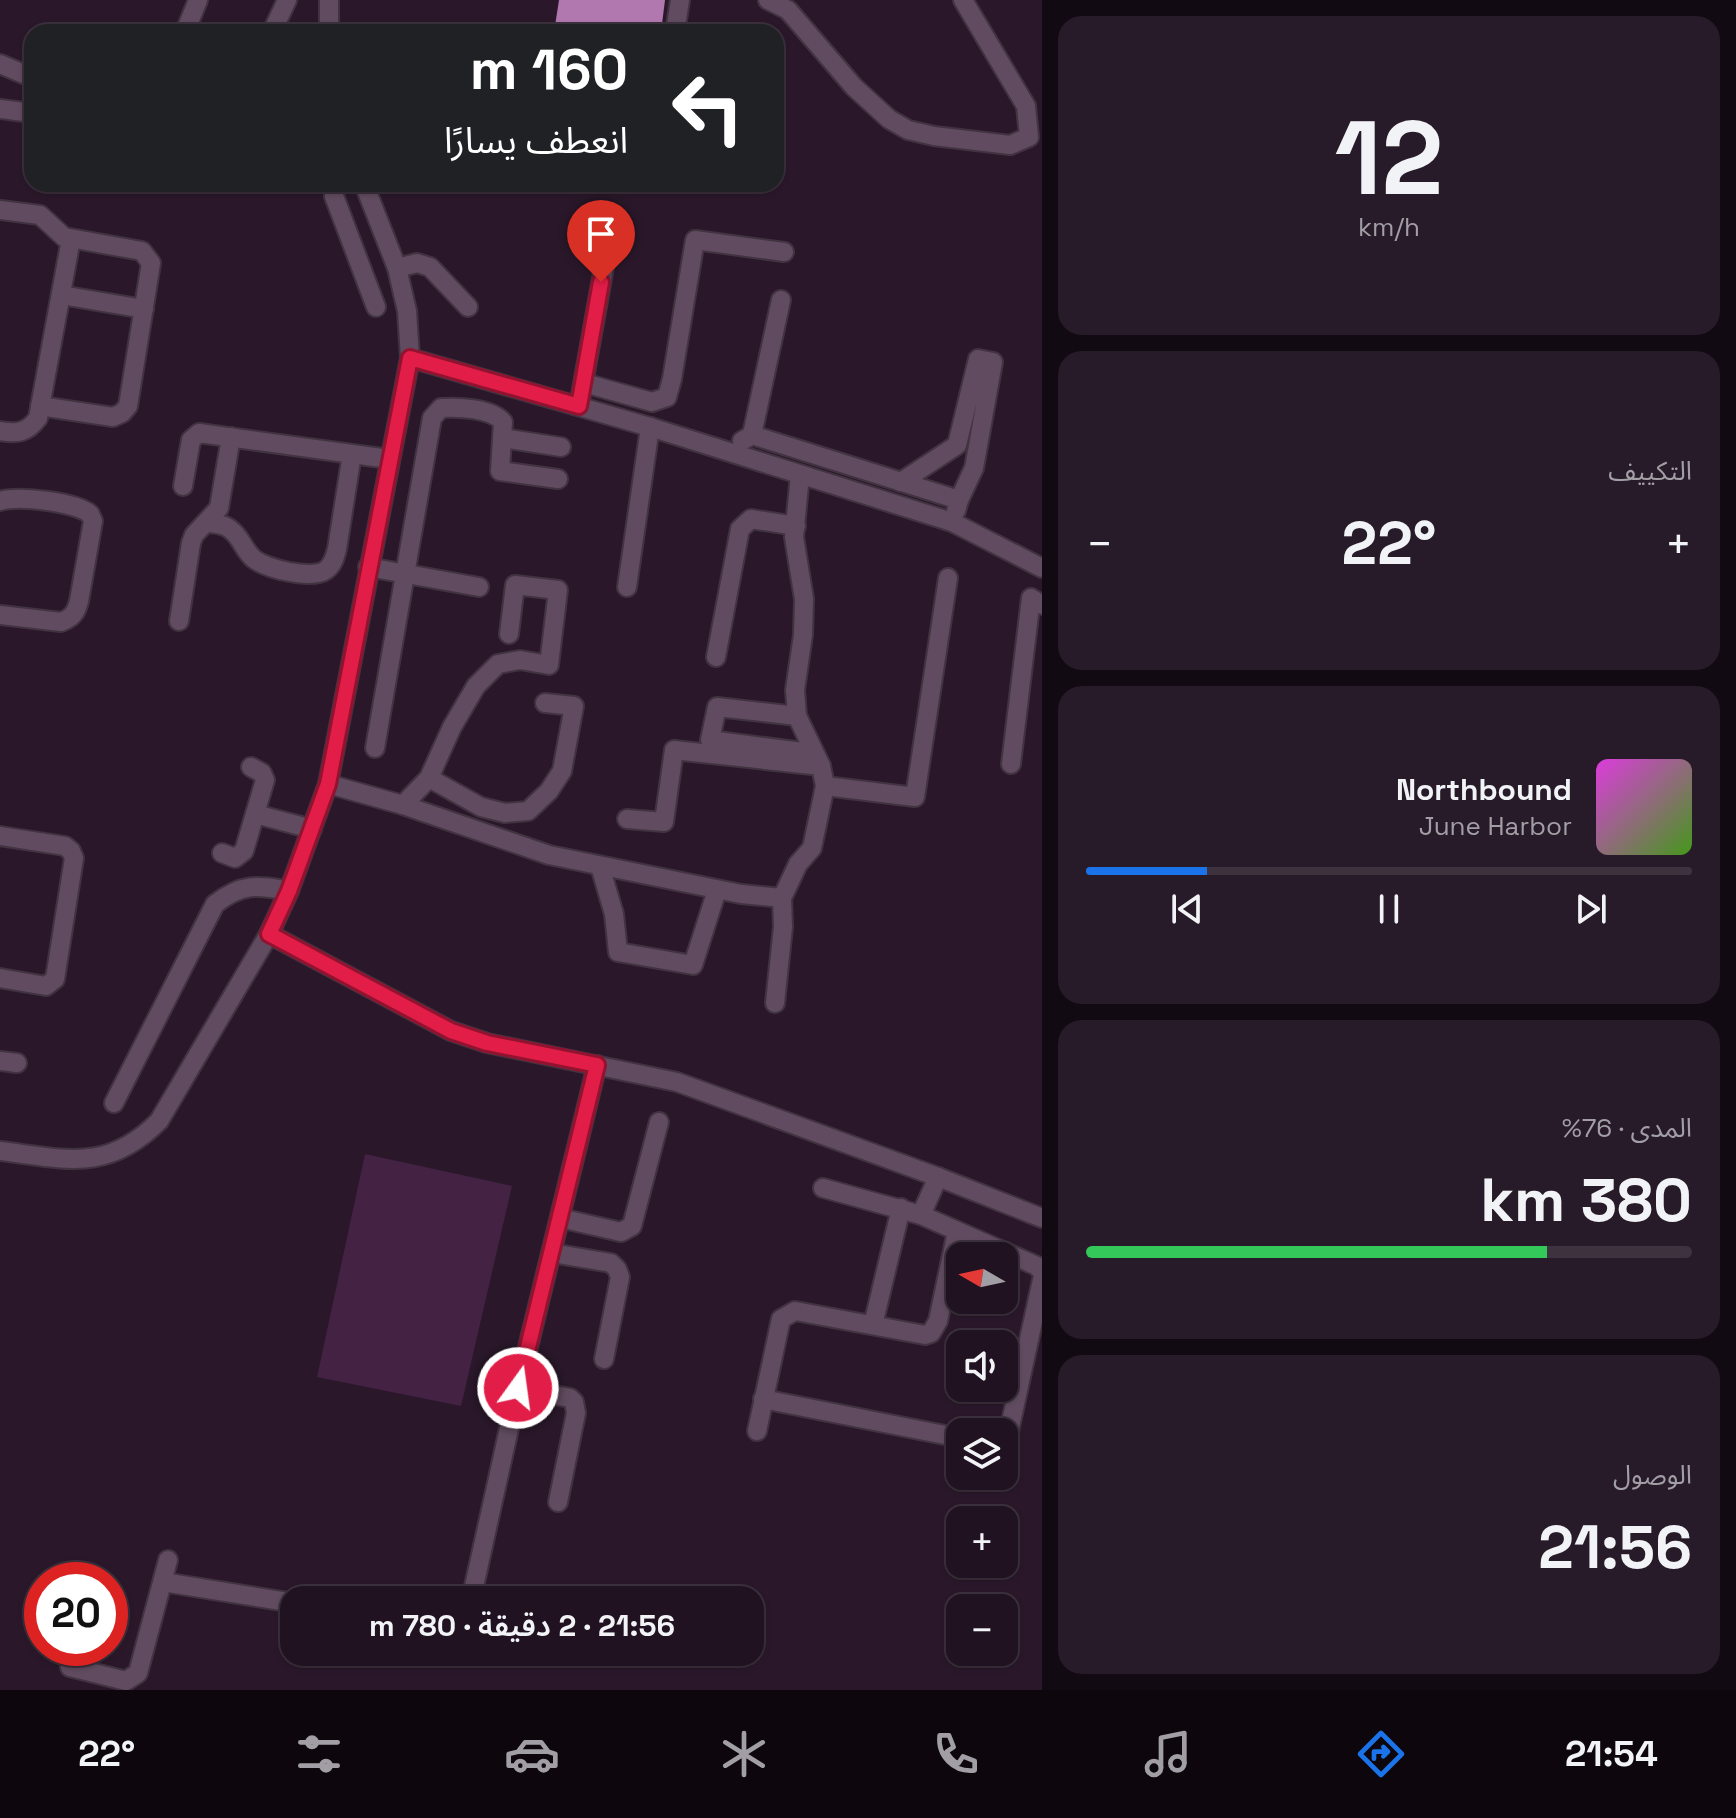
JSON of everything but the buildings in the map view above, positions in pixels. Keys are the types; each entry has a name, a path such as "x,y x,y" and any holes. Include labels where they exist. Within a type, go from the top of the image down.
{"lane":[{"path":"188,24 197,0"},
{"path":"276,24 287,0"},
{"path":"329,0 329,24"},
{"path":"676,24 680,0"},
{"path":"768,0 788,10 854,87 889,119 908,130 934,136 1010,145 1029,137 1026,106 963,0"},
{"path":"0,64 24,74"},
{"path":"0,109 24,112"},
{"path":"0,1151 83,1160 104,1157 144,1137 159,1121 269,934 289,891 328,784 410,358 407,311 397,268 367,192"},
{"path":"334,196 376,307"},
{"path":"0,210 40,215 60,235 71,239 142,251 147,256 150,270 128,406 113,417 40,406"},
{"path":"344,224 375,210"},
{"path":"0,431 19,433 31,428 38,418 71,239"},
{"path":"584,383 652,402 667,397 695,240 784,252"},
{"path":"579,406 606,256"},
{"path":"397,268 417,263 430,267 468,307"},
{"path":"61,295 144,309"},
{"path":"752,435 781,300"},
{"path":"410,358 650,427 952,522 1042,568"},
{"path":"901,482 957,445 978,359 993,362 974,468 952,522"},
{"path":"375,748 432,418 441,408 454,407 497,415 503,422 500,471 558,479"},
{"path":"627,587 650,427"},
{"path":"183,486 191,440 205,433 389,459"},
{"path":"726,450 752,435 959,500"},
{"path":"179,621 191,543 194,535 219,508 231,437"},
{"path":"502,438 561,447"},
{"path":"208,523 234,531 251,557 270,567 315,575 326,570 334,560 337,549 352,454"},
{"path":"775,1003 783,927 782,898 798,864 812,848 825,786 818,760 797,716 795,690 803,635 804,599 794,537 800,475"},
{"path":"0,501 18,498 76,507 90,514 93,521 77,611 61,622 0,615"},
{"path":"716,657 740,529 751,519 796,526"},
{"path":"368,567 479,587"},
{"path":"825,786 915,797 948,578"},
{"path":"403,805 429,778 452,727 476,686 498,664 520,660 549,665 558,590 515,585 509,634"},
{"path":"1011,764 1031,598 1042,605"},
{"path":"429,778 481,807 505,813 528,811 549,791 562,771 574,706 545,703"},
{"path":"797,716 717,707 710,740 818,760"},
{"path":"627,819 664,822 674,750 818,760"},
{"path":"222,853 235,858 242,855 265,780 262,773 251,767"},
{"path":"328,784 403,805 549,855 717,890 782,898"},
{"path":"255,814 312,829"},
{"path":"0,836 65,846 74,858 55,979 46,986 0,978"},
{"path":"600,866 614,914 618,952 693,965 717,890"},
{"path":"114,1103 215,904 231,892 251,886 289,891"},
{"path":"269,934 451,1031 487,1043 677,1082 1042,1218"},
{"path":"474,1586 518,1388 597,1065"},
{"path":"560,1218 628,1231 634,1220 659,1122"},
{"path":"921,1215 938,1177"},
{"path":"823,1188 921,1215 1037,1266 1042,1272"},
{"path":"873,1325 901,1208"},
{"path":"757,1431 778,1326 787,1313 802,1312 925,1335 936,1328 957,1231"},
{"path":"552,1253 603,1261 617,1269 620,1277 604,1359"},
{"path":"1012,1418 1042,1280"},
{"path":"518,1388 570,1398 576,1408 558,1502"},
{"path":"763,1399 946,1435"},
{"path":"70,1667 126,1681 133,1678 141,1666 168,1560"},
{"path":"163,1582 280,1601"}],"shaded area":[{"path":"365,1154 512,1186 461,1406 317,1377"}],"route":[{"path":"518,1388 597,1065 487,1043 451,1031 269,934 289,891 328,784 410,358 579,406 601,282"}]}
